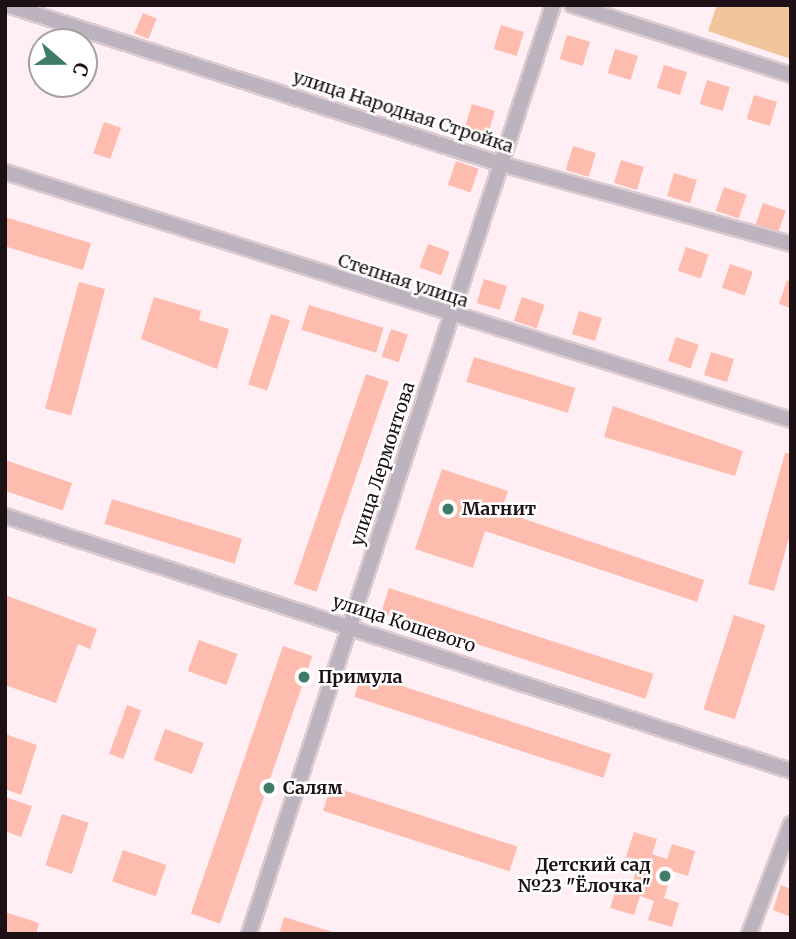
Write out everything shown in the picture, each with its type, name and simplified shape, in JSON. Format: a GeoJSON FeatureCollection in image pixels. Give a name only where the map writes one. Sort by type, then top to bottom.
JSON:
{"type":"FeatureCollection","features":[{"type":"Feature","properties":{"kind":"street","name":"улица Народная Стройка"},"geometry":{"type":"LineString","coordinates":[[7,5],[502,164],[791,244]]}},
{"type":"Feature","properties":{"kind":"street","name":"улица Лермонтова"},"geometry":{"type":"LineString","coordinates":[[249,934],[553,5]]}},
{"type":"Feature","properties":{"kind":"street"},"geometry":{"type":"LineString","coordinates":[[572,5],[791,75]]}},
{"type":"Feature","properties":{"kind":"street","name":"Степная улица"},"geometry":{"type":"LineString","coordinates":[[5,172],[452,316],[791,419]]}},
{"type":"Feature","properties":{"kind":"street","name":"улица Кошевого"},"geometry":{"type":"LineString","coordinates":[[5,516],[791,771]]}},
{"type":"Feature","properties":{"kind":"street"},"geometry":{"type":"LineString","coordinates":[[749,934],[791,824]]}},
{"type":"Feature","properties":{"kind":"shaded area"},"geometry":{"type":"Polygon","coordinates":[[[717,5],[791,5],[791,59],[708,31],[717,5]]]}},
{"type":"Feature","properties":{"kind":"building"},"geometry":{"type":"Polygon","coordinates":[[[143,13],[157,19],[148,39],[134,33],[143,13]]]}},
{"type":"Feature","properties":{"kind":"building"},"geometry":{"type":"Polygon","coordinates":[[[501,25],[524,32],[517,56],[494,49],[501,25]]]}},
{"type":"Feature","properties":{"kind":"building"},"geometry":{"type":"Polygon","coordinates":[[[567,35],[590,42],[583,66],[560,59],[567,35]]]}},
{"type":"Feature","properties":{"kind":"building"},"geometry":{"type":"Polygon","coordinates":[[[615,49],[638,56],[631,80],[608,73],[615,49]]]}},
{"type":"Feature","properties":{"kind":"building"},"geometry":{"type":"Polygon","coordinates":[[[664,65],[687,72],[680,95],[657,88],[664,65]]]}},
{"type":"Feature","properties":{"kind":"building"},"geometry":{"type":"Polygon","coordinates":[[[707,80],[730,87],[723,111],[700,104],[707,80]]]}},
{"type":"Feature","properties":{"kind":"building"},"geometry":{"type":"Polygon","coordinates":[[[754,95],[777,102],[770,126],[747,119],[754,95]]]}},
{"type":"Feature","properties":{"kind":"building"},"geometry":{"type":"Polygon","coordinates":[[[472,104],[495,111],[488,134],[465,127],[472,104]]]}},
{"type":"Feature","properties":{"kind":"building"},"geometry":{"type":"Polygon","coordinates":[[[104,122],[121,128],[110,159],[93,153],[104,122]]]}},
{"type":"Feature","properties":{"kind":"building"},"geometry":{"type":"Polygon","coordinates":[[[573,146],[596,153],[589,177],[566,170],[573,146]]]}},
{"type":"Feature","properties":{"kind":"building"},"geometry":{"type":"Polygon","coordinates":[[[621,160],[644,167],[637,190],[614,183],[621,160]]]}},
{"type":"Feature","properties":{"kind":"building"},"geometry":{"type":"Polygon","coordinates":[[[456,161],[479,169],[471,192],[448,185],[456,161]]]}},
{"type":"Feature","properties":{"kind":"building"},"geometry":{"type":"Polygon","coordinates":[[[674,173],[697,180],[690,203],[667,196],[674,173]]]}},
{"type":"Feature","properties":{"kind":"building"},"geometry":{"type":"Polygon","coordinates":[[[724,187],[747,195],[739,218],[716,211],[724,187]]]}},
{"type":"Feature","properties":{"kind":"building"},"geometry":{"type":"Polygon","coordinates":[[[763,203],[786,211],[778,234],[755,227],[763,203]]]}},
{"type":"Feature","properties":{"kind":"building"},"geometry":{"type":"Polygon","coordinates":[[[5,217],[91,243],[83,270],[5,246],[5,217]]]}},
{"type":"Feature","properties":{"kind":"building"},"geometry":{"type":"Polygon","coordinates":[[[428,244],[450,252],[441,275],[419,267],[428,244]]]}},
{"type":"Feature","properties":{"kind":"building"},"geometry":{"type":"Polygon","coordinates":[[[686,247],[709,255],[701,278],[678,271],[686,247]]]}},
{"type":"Feature","properties":{"kind":"building"},"geometry":{"type":"Polygon","coordinates":[[[730,264],[753,272],[745,295],[722,288],[730,264]]]}},
{"type":"Feature","properties":{"kind":"building"},"geometry":{"type":"Polygon","coordinates":[[[484,279],[507,286],[500,310],[477,303],[484,279]]]}},
{"type":"Feature","properties":{"kind":"building"},"geometry":{"type":"Polygon","coordinates":[[[787,280],[791,282],[791,308],[779,304],[787,280]]]}},
{"type":"Feature","properties":{"kind":"building"},"geometry":{"type":"Polygon","coordinates":[[[79,282],[105,289],[71,416],[45,409],[79,282]]]}},
{"type":"Feature","properties":{"kind":"building"},"geometry":{"type":"Polygon","coordinates":[[[154,297],[201,311],[199,320],[229,329],[217,369],[141,339],[154,297]]]}},
{"type":"Feature","properties":{"kind":"building"},"geometry":{"type":"Polygon","coordinates":[[[522,297],[545,305],[537,328],[514,321],[522,297]]]}},
{"type":"Feature","properties":{"kind":"building"},"geometry":{"type":"Polygon","coordinates":[[[309,305],[384,328],[376,353],[301,330],[309,305]]]}},
{"type":"Feature","properties":{"kind":"building"},"geometry":{"type":"Polygon","coordinates":[[[579,311],[602,318],[595,341],[572,334],[579,311]]]}},
{"type":"Feature","properties":{"kind":"building"},"geometry":{"type":"Polygon","coordinates":[[[271,314],[290,320],[267,391],[248,384],[271,314]]]}},
{"type":"Feature","properties":{"kind":"building"},"geometry":{"type":"Polygon","coordinates":[[[391,329],[408,335],[399,362],[382,356],[391,329]]]}},
{"type":"Feature","properties":{"kind":"building"},"geometry":{"type":"Polygon","coordinates":[[[676,337],[699,345],[691,368],[668,361],[676,337]]]}},
{"type":"Feature","properties":{"kind":"building"},"geometry":{"type":"Polygon","coordinates":[[[711,352],[734,359],[727,382],[704,375],[711,352]]]}},
{"type":"Feature","properties":{"kind":"building"},"geometry":{"type":"Polygon","coordinates":[[[474,357],[575,388],[568,413],[466,382],[474,357]]]}},
{"type":"Feature","properties":{"kind":"building"},"geometry":{"type":"Polygon","coordinates":[[[366,374],[389,382],[316,592],[294,584],[366,374]]]}},
{"type":"Feature","properties":{"kind":"building"},"geometry":{"type":"Polygon","coordinates":[[[613,406],[743,451],[735,476],[604,437],[613,406]]]}},
{"type":"Feature","properties":{"kind":"building"},"geometry":{"type":"Polygon","coordinates":[[[785,453],[791,454],[791,531],[774,591],[748,584],[785,453]]]}},
{"type":"Feature","properties":{"kind":"building"},"geometry":{"type":"Polygon","coordinates":[[[5,460],[72,483],[63,511],[5,491],[5,460]]]}},
{"type":"Feature","properties":{"kind":"building"},"geometry":{"type":"Polygon","coordinates":[[[442,469],[508,491],[501,511],[704,580],[697,602],[485,531],[473,568],[415,549],[442,469]]]}},
{"type":"Feature","properties":{"kind":"building"},"geometry":{"type":"Polygon","coordinates":[[[112,499],[242,539],[234,564],[104,524],[112,499]]]}},
{"type":"Feature","properties":{"kind":"building"},"geometry":{"type":"Polygon","coordinates":[[[389,588],[653,674],[645,699],[381,613],[389,588]]]}},
{"type":"Feature","properties":{"kind":"building"},"geometry":{"type":"Polygon","coordinates":[[[5,595],[97,629],[90,649],[78,644],[56,703],[5,685],[5,595]]]}},
{"type":"Feature","properties":{"kind":"building"},"geometry":{"type":"Polygon","coordinates":[[[734,615],[765,625],[735,719],[703,709],[734,615]]]}},
{"type":"Feature","properties":{"kind":"building"},"geometry":{"type":"Polygon","coordinates":[[[199,640],[238,654],[226,685],[188,671],[199,640]]]}},
{"type":"Feature","properties":{"kind":"building"},"geometry":{"type":"Polygon","coordinates":[[[283,646],[312,656],[220,924],[191,914],[283,646]]]}},
{"type":"Feature","properties":{"kind":"building"},"geometry":{"type":"Polygon","coordinates":[[[362,673],[611,754],[603,778],[354,697],[362,673]]]}},
{"type":"Feature","properties":{"kind":"building"},"geometry":{"type":"Polygon","coordinates":[[[127,705],[141,710],[123,759],[109,754],[127,705]]]}},
{"type":"Feature","properties":{"kind":"building"},"geometry":{"type":"Polygon","coordinates":[[[165,729],[204,743],[192,774],[154,760],[165,729]]]}},
{"type":"Feature","properties":{"kind":"building"},"geometry":{"type":"Polygon","coordinates":[[[5,734],[37,745],[21,795],[5,789],[5,734]]]}},
{"type":"Feature","properties":{"kind":"building"},"geometry":{"type":"Polygon","coordinates":[[[331,786],[517,847],[509,871],[323,811],[331,786]]]}},
{"type":"Feature","properties":{"kind":"building"},"geometry":{"type":"Polygon","coordinates":[[[5,797],[32,806],[21,837],[5,831],[5,797]]]}},
{"type":"Feature","properties":{"kind":"building"},"geometry":{"type":"Polygon","coordinates":[[[62,814],[89,823],[72,874],[45,865],[62,814]]]}},
{"type":"Feature","properties":{"kind":"building"},"geometry":{"type":"Polygon","coordinates":[[[634,832],[657,839],[652,854],[667,859],[672,844],[695,851],[688,876],[672,871],[664,898],[679,903],[672,927],[648,920],[654,901],[640,896],[634,915],[610,908],[619,880],[632,884],[639,861],[626,857],[634,832]]]}},
{"type":"Feature","properties":{"kind":"building"},"geometry":{"type":"Polygon","coordinates":[[[123,850],[166,865],[156,896],[112,881],[123,850]]]}},
{"type":"Feature","properties":{"kind":"building"},"geometry":{"type":"Polygon","coordinates":[[[781,885],[791,889],[791,917],[773,910],[781,885]]]}},
{"type":"Feature","properties":{"kind":"building"},"geometry":{"type":"Polygon","coordinates":[[[5,912],[39,923],[36,934],[5,934],[5,912]]]}},
{"type":"Feature","properties":{"kind":"building"},"geometry":{"type":"Polygon","coordinates":[[[284,917],[336,933],[336,934],[279,934],[284,917]]]}},
{"type":"Feature","properties":{"kind":"place","name":"Магнит"},"geometry":{"type":"Point","coordinates":[448,509]}},
{"type":"Feature","properties":{"kind":"place","name":"Примула"},"geometry":{"type":"Point","coordinates":[304,677]}},
{"type":"Feature","properties":{"kind":"place","name":"Салям"},"geometry":{"type":"Point","coordinates":[269,788]}},
{"type":"Feature","properties":{"kind":"place","name":"Детский сад №23 \"Ёлочка\""},"geometry":{"type":"Point","coordinates":[665,876]}}]}
